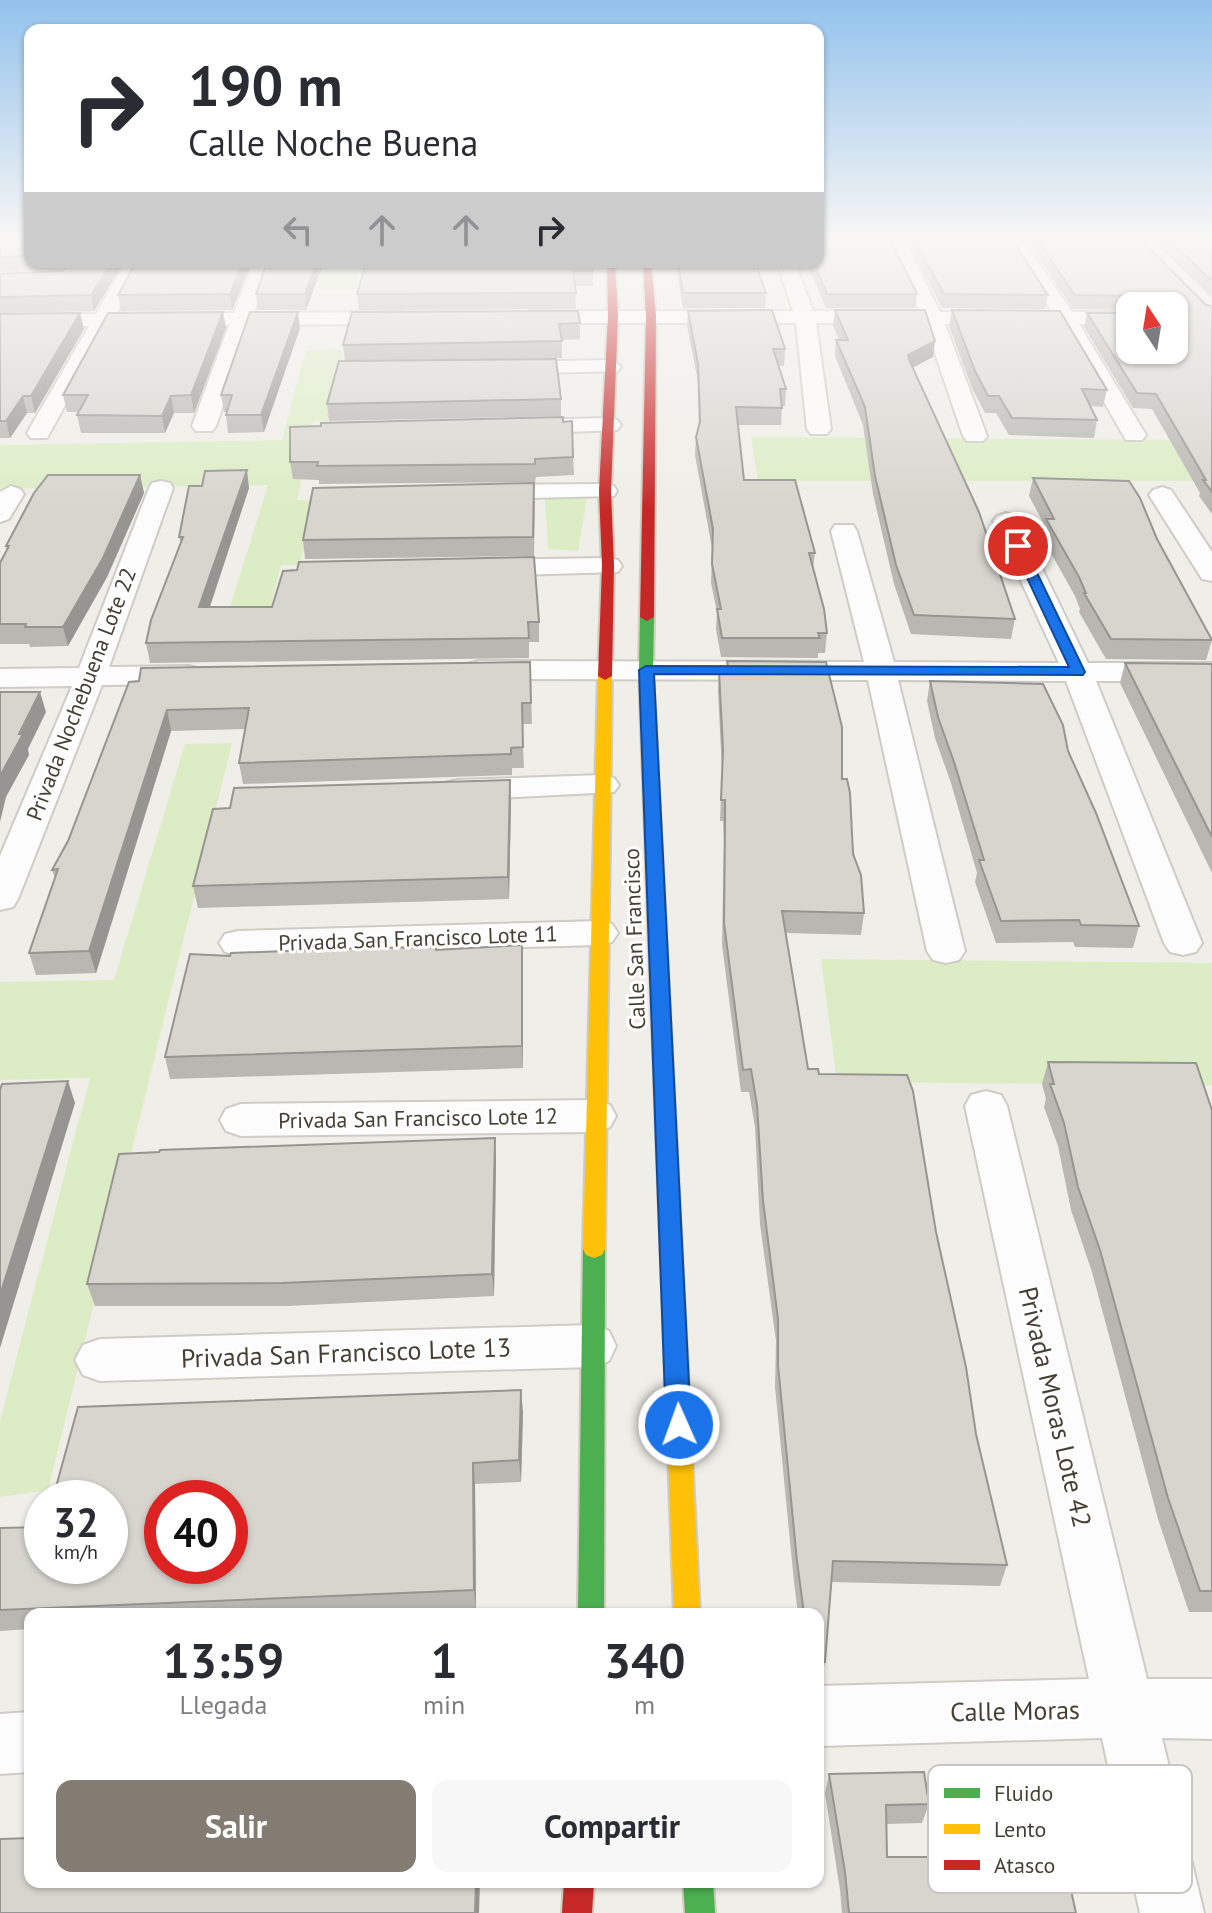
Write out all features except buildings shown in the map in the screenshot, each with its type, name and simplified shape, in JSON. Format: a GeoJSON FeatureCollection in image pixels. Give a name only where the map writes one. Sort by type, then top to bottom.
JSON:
{"type":"FeatureCollection","features":[{"type":"Feature","properties":{"kind":"street"},"geometry":{"type":"LineString","coordinates":[[39,433],[96,330]]}},
{"type":"Feature","properties":{"kind":"street"},"geometry":{"type":"LineString","coordinates":[[204,426],[237,330]]}},
{"type":"Feature","properties":{"kind":"street","name":"Calle San Francisco"},"geometry":{"type":"LineString","coordinates":[[591,1608],[595,1116],[608,566],[605,491],[612,330]]}},
{"type":"Feature","properties":{"kind":"street","name":"Calle San Francisco"},"geometry":{"type":"LineString","coordinates":[[651,330],[646,670],[687,1608]]}},
{"type":"Feature","properties":{"kind":"street"},"geometry":{"type":"LineString","coordinates":[[807,330],[819,429]]}},
{"type":"Feature","properties":{"kind":"street"},"geometry":{"type":"LineString","coordinates":[[937,330],[975,436]]}},
{"type":"Feature","properties":{"kind":"street"},"geometry":{"type":"LineString","coordinates":[[1073,330],[1134,435]]}},
{"type":"Feature","properties":{"kind":"street"},"geometry":{"type":"LineString","coordinates":[[485,368],[610,366]]}},
{"type":"Feature","properties":{"kind":"street"},"geometry":{"type":"LineString","coordinates":[[498,427],[609,425]]}},
{"type":"Feature","properties":{"kind":"street","name":"Privada Nochebuena Lote 22"},"geometry":{"type":"LineString","coordinates":[[0,899],[91,676],[161,488]]}},
{"type":"Feature","properties":{"kind":"street"},"geometry":{"type":"LineString","coordinates":[[467,493],[605,491]]}},
{"type":"Feature","properties":{"kind":"street"},"geometry":{"type":"LineString","coordinates":[[1162,495],[1212,573]]}},
{"type":"Feature","properties":{"kind":"street"},"geometry":{"type":"LineString","coordinates":[[1006,521],[1078,672],[1183,943]]}},
{"type":"Feature","properties":{"kind":"street"},"geometry":{"type":"LineString","coordinates":[[844,531],[881,671],[946,951]]}},
{"type":"Feature","properties":{"kind":"street"},"geometry":{"type":"LineString","coordinates":[[464,568],[608,566]]}},
{"type":"Feature","properties":{"kind":"street"},"geometry":{"type":"LineString","coordinates":[[448,671],[1212,672]]}},
{"type":"Feature","properties":{"kind":"street"},"geometry":{"type":"LineString","coordinates":[[0,678],[215,674]]}},
{"type":"Feature","properties":{"kind":"street"},"geometry":{"type":"LineString","coordinates":[[430,791],[602,785]]}},
{"type":"Feature","properties":{"kind":"street","name":"Privada San Francisco Lote 11"},"geometry":{"type":"LineString","coordinates":[[238,943],[599,933]]}},
{"type":"Feature","properties":{"kind":"street","name":"Privada Moras Lote 42"},"geometry":{"type":"LineString","coordinates":[[986,1106],[1137,1765]]}},
{"type":"Feature","properties":{"kind":"street","name":"Privada San Francisco Lote 12"},"geometry":{"type":"LineString","coordinates":[[241,1120],[595,1116]]}},
{"type":"Feature","properties":{"kind":"street","name":"Privada San Francisco Lote 13"},"geometry":{"type":"LineString","coordinates":[[100,1360],[592,1346]]}},
{"type":"Feature","properties":{"kind":"street","name":"Calle Moras"},"geometry":{"type":"LineString","coordinates":[[824,1716],[1124,1708],[1212,1709]]}},
{"type":"Feature","properties":{"kind":"street"},"geometry":{"type":"LineString","coordinates":[[0,1744],[24,1742]]}},
{"type":"Feature","properties":{"kind":"street"},"geometry":{"type":"LineString","coordinates":[[577,1913],[579,1888]]}},
{"type":"Feature","properties":{"kind":"street"},"geometry":{"type":"LineString","coordinates":[[698,1888],[700,1913]]}},
{"type":"Feature","properties":{"kind":"street","name":"Privada Moras Lote 42"},"geometry":{"type":"LineString","coordinates":[[1167,1893],[1172,1913]]}},
{"type":"Feature","properties":{"kind":"green space"},"geometry":{"type":"Polygon","coordinates":[[[343,349],[328,421],[313,422],[297,500],[315,501],[300,565],[281,565],[269,613],[228,614],[268,485],[0,489],[0,445],[282,440],[306,350],[343,349]]]}},
{"type":"Feature","properties":{"kind":"green space"},"geometry":{"type":"Polygon","coordinates":[[[751,437],[1212,440],[1212,481],[758,481],[751,437]]]}},
{"type":"Feature","properties":{"kind":"green space"},"geometry":{"type":"Polygon","coordinates":[[[587,498],[578,551],[548,549],[545,499],[587,498]]]}},
{"type":"Feature","properties":{"kind":"green space"},"geometry":{"type":"Polygon","coordinates":[[[232,743],[50,1480],[24,1480],[24,1494],[0,1497],[0,1420],[90,1078],[0,1080],[0,982],[114,980],[185,744],[232,743]]]}},
{"type":"Feature","properties":{"kind":"green space"},"geometry":{"type":"Polygon","coordinates":[[[821,959],[1212,963],[1212,1085],[837,1082],[821,959]]]}},
{"type":"Feature","properties":{"kind":"traffic: fast"},"geometry":{"type":"LineString","coordinates":[[647,617],[646,670],[659,970]]}},
{"type":"Feature","properties":{"kind":"traffic: fast"},"geometry":{"type":"LineString","coordinates":[[591,1608],[594,1249]]}},
{"type":"Feature","properties":{"kind":"traffic: fast"},"geometry":{"type":"LineString","coordinates":[[698,1888],[700,1913]]}},
{"type":"Feature","properties":{"kind":"traffic: slow"},"geometry":{"type":"LineString","coordinates":[[594,1249],[605,676]]}},
{"type":"Feature","properties":{"kind":"traffic: slow"},"geometry":{"type":"LineString","coordinates":[[659,970],[687,1608]]}},
{"type":"Feature","properties":{"kind":"traffic: jam"},"geometry":{"type":"LineString","coordinates":[[605,676],[608,566],[605,491],[612,330]]}},
{"type":"Feature","properties":{"kind":"traffic: jam"},"geometry":{"type":"LineString","coordinates":[[647,617],[651,330]]}},
{"type":"Feature","properties":{"kind":"traffic: jam"},"geometry":{"type":"LineString","coordinates":[[577,1913],[579,1888]]}},
{"type":"Feature","properties":{"kind":"route"},"geometry":{"type":"LineString","coordinates":[[679,1425],[646,670],[1078,672],[1018,546]]}}]}
